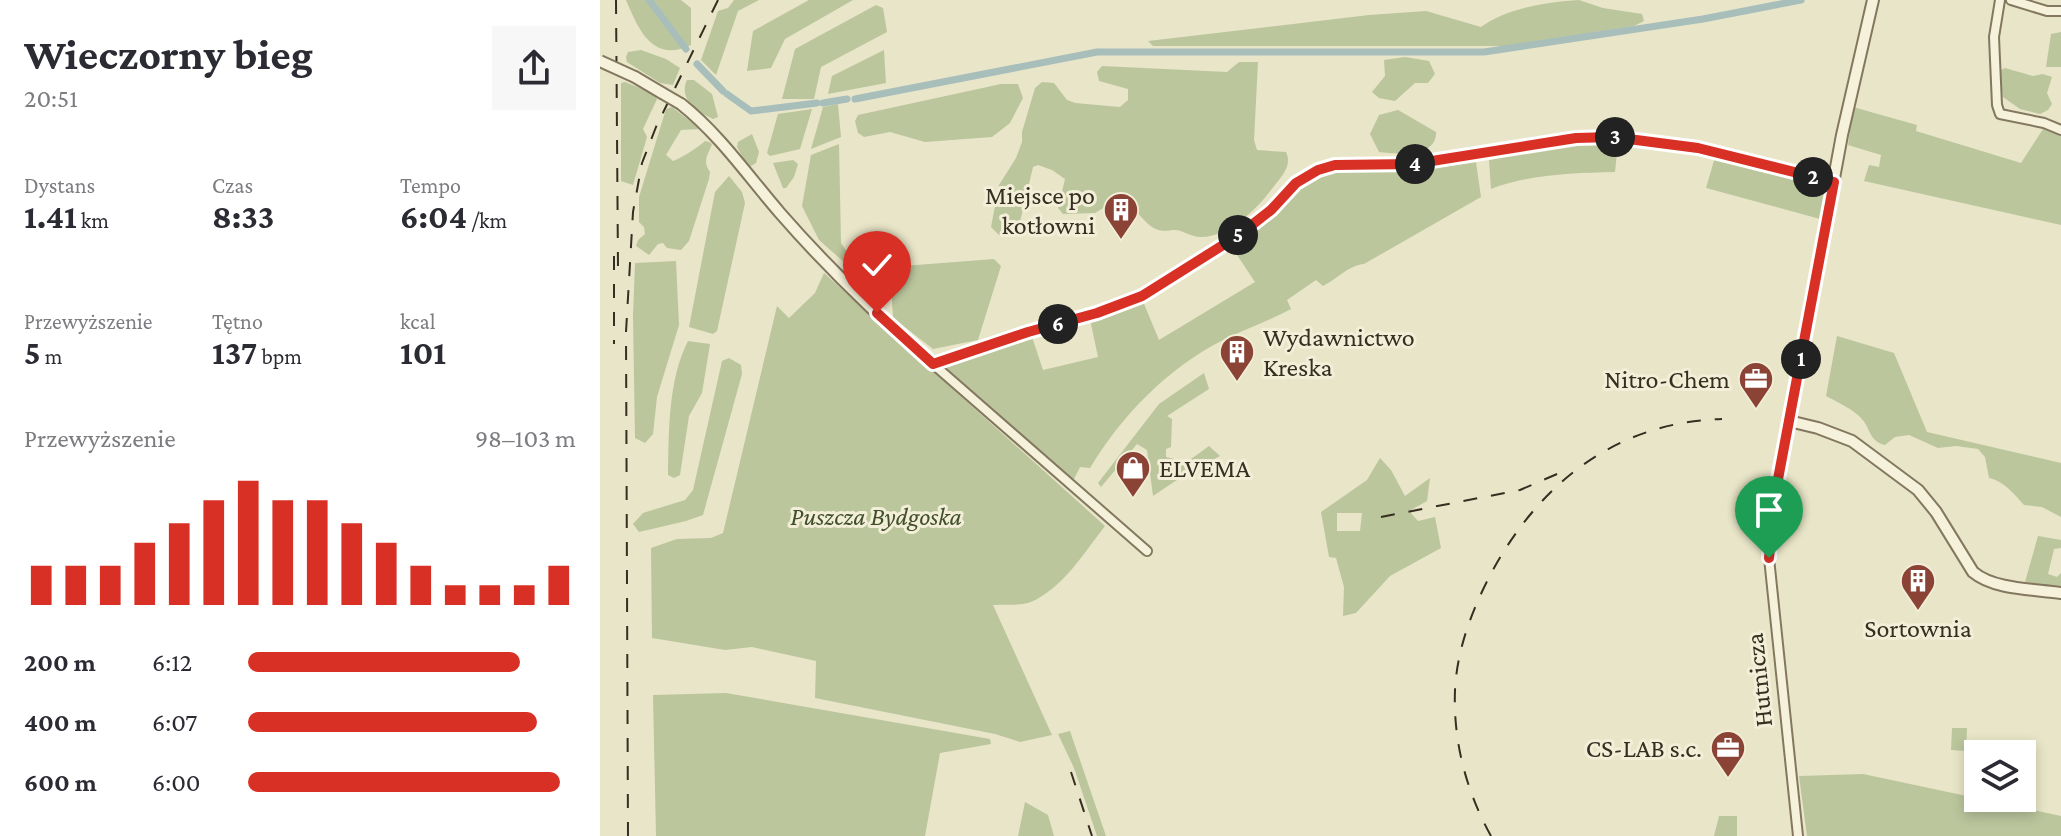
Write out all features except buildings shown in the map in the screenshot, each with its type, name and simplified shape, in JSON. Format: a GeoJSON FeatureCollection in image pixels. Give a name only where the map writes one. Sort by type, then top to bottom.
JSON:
{"type":"FeatureCollection","features":[{"type":"Feature","properties":{"kind":"street","name":"Hutnicza"},"geometry":{"type":"LineString","coordinates":[[1798,836],[1769,558],[1773,506],[1834,182],[1873,0]]}},
{"type":"Feature","properties":{"kind":"street"},"geometry":{"type":"LineString","coordinates":[[2000,0],[1994,37],[2000,114],[2061,130]]}},
{"type":"Feature","properties":{"kind":"street"},"geometry":{"type":"LineString","coordinates":[[2011,0],[2047,11],[2061,11]]}},
{"type":"Feature","properties":{"kind":"street"},"geometry":{"type":"LineString","coordinates":[[600,61],[681,104],[709,129],[843,281],[1147,551]]}},
{"type":"Feature","properties":{"kind":"street"},"geometry":{"type":"LineString","coordinates":[[933,364],[1142,296],[1239,235],[1271,210],[1296,183],[1318,170],[1335,165],[1413,164],[1576,138],[1613,137],[1698,148],[1834,182]]}},
{"type":"Feature","properties":{"kind":"street"},"geometry":{"type":"LineString","coordinates":[[1789,421],[1852,441],[1918,490],[1979,578],[2061,593]]}},
{"type":"Feature","properties":{"kind":"green space"},"geometry":{"type":"Polygon","coordinates":[[[626,0],[681,0],[691,8],[691,45],[678,50],[657,47],[642,33],[626,0]]]}},
{"type":"Feature","properties":{"kind":"green space"},"geometry":{"type":"Polygon","coordinates":[[[734,0],[759,0],[738,11],[716,75],[701,60],[718,11],[728,8],[734,0]]]}},
{"type":"Feature","properties":{"kind":"green space"},"geometry":{"type":"Polygon","coordinates":[[[809,0],[853,0],[785,39],[771,68],[747,71],[753,31],[809,0]]]}},
{"type":"Feature","properties":{"kind":"green space"},"geometry":{"type":"Polygon","coordinates":[[[1579,0],[1603,8],[1642,14],[1644,21],[1634,26],[1507,46],[1153,46],[1148,41],[1426,11],[1481,27],[1503,15],[1528,7],[1579,0]]]}},
{"type":"Feature","properties":{"kind":"green space"},"geometry":{"type":"Polygon","coordinates":[[[876,5],[883,8],[887,32],[821,67],[814,99],[782,99],[795,49],[876,5]]]}},
{"type":"Feature","properties":{"kind":"green space"},"geometry":{"type":"Polygon","coordinates":[[[2061,32],[2061,67],[2046,67],[2051,34],[2061,32]]]}},
{"type":"Feature","properties":{"kind":"green space"},"geometry":{"type":"Polygon","coordinates":[[[641,50],[680,68],[673,85],[660,83],[627,62],[628,52],[641,50]]]}},
{"type":"Feature","properties":{"kind":"green space"},"geometry":{"type":"Polygon","coordinates":[[[884,50],[886,83],[828,94],[832,76],[884,50]]]}},
{"type":"Feature","properties":{"kind":"green space"},"geometry":{"type":"Polygon","coordinates":[[[1405,57],[1429,61],[1435,74],[1428,83],[1415,83],[1395,101],[1379,98],[1372,92],[1385,76],[1384,60],[1405,57]]]}},
{"type":"Feature","properties":{"kind":"green space"},"geometry":{"type":"Polygon","coordinates":[[[1239,62],[1258,62],[1254,140],[1257,150],[1286,152],[1288,163],[1282,177],[1265,198],[1230,228],[1200,237],[1176,230],[1158,230],[1118,199],[1095,213],[1063,214],[1058,208],[1065,179],[1038,165],[1033,167],[1019,226],[1010,236],[999,235],[991,227],[999,185],[1016,158],[1035,88],[1042,82],[1054,83],[1067,100],[1075,103],[1120,107],[1128,100],[1128,89],[1099,81],[1097,72],[1102,66],[1227,72],[1239,62]]]}},
{"type":"Feature","properties":{"kind":"green space"},"geometry":{"type":"Polygon","coordinates":[[[2005,68],[2033,76],[2043,74],[2052,77],[2047,93],[2052,104],[2048,110],[2040,114],[2020,109],[2003,97],[1999,80],[2001,70],[2005,68]]]}},
{"type":"Feature","properties":{"kind":"green space"},"geometry":{"type":"Polygon","coordinates":[[[687,80],[694,80],[712,94],[718,117],[713,119],[691,104],[685,93],[687,80]]]}},
{"type":"Feature","properties":{"kind":"green space"},"geometry":{"type":"Polygon","coordinates":[[[621,83],[655,94],[657,99],[643,129],[647,137],[633,185],[621,181],[621,83]]]}},
{"type":"Feature","properties":{"kind":"green space"},"geometry":{"type":"Polygon","coordinates":[[[1001,84],[1018,84],[1023,98],[1010,123],[992,137],[925,142],[890,132],[864,137],[858,133],[855,121],[858,115],[1001,84]]]}},
{"type":"Feature","properties":{"kind":"green space"},"geometry":{"type":"Polygon","coordinates":[[[838,104],[841,137],[811,149],[823,107],[838,104]]]}},
{"type":"Feature","properties":{"kind":"green space"},"geometry":{"type":"Polygon","coordinates":[[[672,107],[700,129],[681,130],[666,155],[673,161],[705,141],[709,142],[712,144],[706,161],[709,179],[689,241],[681,250],[658,244],[649,255],[636,246],[645,234],[639,222],[639,197],[666,109],[672,107]]]}},
{"type":"Feature","properties":{"kind":"green space"},"geometry":{"type":"Polygon","coordinates":[[[1853,107],[1917,125],[1916,131],[2021,163],[2045,126],[2061,132],[2061,225],[1864,181],[1869,165],[1879,167],[1881,155],[1848,145],[1853,107]]]}},
{"type":"Feature","properties":{"kind":"green space"},"geometry":{"type":"Polygon","coordinates":[[[812,109],[800,149],[770,156],[767,153],[778,114],[812,109]]]}},
{"type":"Feature","properties":{"kind":"green space"},"geometry":{"type":"Polygon","coordinates":[[[1398,110],[1436,132],[1430,146],[1415,152],[1379,152],[1370,134],[1379,115],[1398,110]]]}},
{"type":"Feature","properties":{"kind":"green space"},"geometry":{"type":"Polygon","coordinates":[[[752,134],[759,152],[756,163],[751,166],[747,165],[737,147],[738,142],[752,134]]]}},
{"type":"Feature","properties":{"kind":"green space"},"geometry":{"type":"Polygon","coordinates":[[[1578,141],[1618,143],[1615,172],[1536,177],[1491,189],[1489,160],[1578,141]]]}},
{"type":"Feature","properties":{"kind":"green space"},"geometry":{"type":"Polygon","coordinates":[[[839,144],[841,243],[851,258],[845,263],[819,240],[802,206],[811,155],[839,144]]]}},
{"type":"Feature","properties":{"kind":"green space"},"geometry":{"type":"Polygon","coordinates":[[[1715,157],[1828,186],[1820,219],[1706,188],[1715,157]]]}},
{"type":"Feature","properties":{"kind":"green space"},"geometry":{"type":"Polygon","coordinates":[[[793,160],[798,164],[794,177],[783,188],[773,163],[793,160]]]}},
{"type":"Feature","properties":{"kind":"green space"},"geometry":{"type":"Polygon","coordinates":[[[1476,162],[1481,197],[1323,286],[1316,280],[1287,300],[1291,309],[1223,340],[1184,364],[1132,412],[1090,468],[1080,467],[1071,485],[947,371],[947,364],[1032,337],[1043,370],[1098,357],[1090,319],[1142,299],[1159,340],[1255,282],[1229,243],[1301,180],[1333,169],[1421,170],[1476,162]]]}},
{"type":"Feature","properties":{"kind":"green space"},"geometry":{"type":"Polygon","coordinates":[[[729,176],[742,192],[745,203],[717,331],[713,334],[689,327],[715,192],[729,176]]]}},
{"type":"Feature","properties":{"kind":"green space"},"geometry":{"type":"Polygon","coordinates":[[[994,259],[1001,266],[978,340],[933,349],[893,318],[890,267],[994,259]]]}},
{"type":"Feature","properties":{"kind":"green space"},"geometry":{"type":"Polygon","coordinates":[[[676,261],[679,325],[657,397],[653,434],[645,443],[635,438],[635,263],[676,261]]]}},
{"type":"Feature","properties":{"kind":"green space","name":"Puszcza Bydgoska"},"geometry":{"type":"Polygon","coordinates":[[[824,273],[1105,526],[1072,569],[1043,596],[1027,603],[993,605],[1052,735],[1020,742],[995,734],[815,698],[816,661],[752,647],[725,650],[652,638],[651,548],[677,539],[711,538],[723,533],[777,306],[789,318],[815,293],[824,273]]]}},
{"type":"Feature","properties":{"kind":"green space"},"geometry":{"type":"Polygon","coordinates":[[[1837,336],[1894,353],[1927,432],[2061,463],[2061,517],[2042,507],[2024,505],[2004,485],[1989,478],[1985,457],[1978,449],[1956,446],[1938,448],[1909,435],[1895,437],[1885,445],[1875,440],[1864,421],[1826,396],[1837,336]]]}},
{"type":"Feature","properties":{"kind":"green space"},"geometry":{"type":"Polygon","coordinates":[[[688,341],[710,344],[702,393],[689,416],[680,475],[674,478],[668,475],[671,406],[681,356],[688,341]]]}},
{"type":"Feature","properties":{"kind":"green space"},"geometry":{"type":"Polygon","coordinates":[[[729,358],[741,365],[742,374],[703,515],[639,532],[633,524],[643,513],[685,500],[693,490],[722,361],[729,358]]]}},
{"type":"Feature","properties":{"kind":"green space"},"geometry":{"type":"Polygon","coordinates":[[[1204,373],[1209,389],[1167,416],[1172,419],[1171,447],[1166,449],[1166,457],[1187,462],[1209,446],[1220,456],[1153,496],[1147,450],[1137,444],[1101,487],[1098,483],[1159,404],[1204,373]]]}},
{"type":"Feature","properties":{"kind":"green space"},"geometry":{"type":"Polygon","coordinates":[[[1380,458],[1391,470],[1405,496],[1430,478],[1427,501],[1409,511],[1418,521],[1435,517],[1441,548],[1390,576],[1356,613],[1343,616],[1344,587],[1336,558],[1329,557],[1321,512],[1367,480],[1380,458]],[[1337,513],[1337,531],[1360,531],[1362,513],[1337,513]]]}},
{"type":"Feature","properties":{"kind":"green space"},"geometry":{"type":"Polygon","coordinates":[[[2038,536],[2061,540],[2061,548],[2054,549],[2048,574],[2057,577],[2061,573],[2061,589],[2025,582],[2038,536]]]}},
{"type":"Feature","properties":{"kind":"green space"},"geometry":{"type":"Polygon","coordinates":[[[726,693],[990,739],[991,744],[940,753],[925,836],[656,836],[653,695],[726,693]]]}},
{"type":"Feature","properties":{"kind":"green space"},"geometry":{"type":"Polygon","coordinates":[[[1952,728],[1967,728],[1964,751],[1951,750],[1952,728]]]}},
{"type":"Feature","properties":{"kind":"green space"},"geometry":{"type":"Polygon","coordinates":[[[1070,731],[1106,836],[1097,836],[1074,768],[1058,734],[1070,731]]]}},
{"type":"Feature","properties":{"kind":"green space"},"geometry":{"type":"Polygon","coordinates":[[[1863,774],[1964,795],[1964,812],[2036,811],[2061,816],[2061,836],[1807,836],[1799,776],[1863,774]]]}},
{"type":"Feature","properties":{"kind":"green space"},"geometry":{"type":"Polygon","coordinates":[[[1025,802],[1048,815],[1054,836],[1018,836],[1025,802]]]}},
{"type":"Feature","properties":{"kind":"green space"},"geometry":{"type":"Polygon","coordinates":[[[1719,816],[1737,816],[1737,836],[1714,836],[1719,816]]]}},
{"type":"Feature","properties":{"kind":"waterway"},"geometry":{"type":"LineString","coordinates":[[649,0],[686,49]]}},
{"type":"Feature","properties":{"kind":"waterway"},"geometry":{"type":"LineString","coordinates":[[855,99],[1097,52],[1484,52],[1703,19],[1801,0]]}},
{"type":"Feature","properties":{"kind":"waterway"},"geometry":{"type":"LineString","coordinates":[[697,64],[723,91]]}},
{"type":"Feature","properties":{"kind":"waterway"},"geometry":{"type":"LineString","coordinates":[[727,94],[751,111],[817,103]]}},
{"type":"Feature","properties":{"kind":"waterway"},"geometry":{"type":"LineString","coordinates":[[823,103],[847,99]]}},
{"type":"Feature","properties":{"kind":"railway"},"geometry":{"type":"LineString","coordinates":[[616,0],[618,268]]}},
{"type":"Feature","properties":{"kind":"railway"},"geometry":{"type":"LineString","coordinates":[[628,836],[626,332],[633,212],[642,163],[656,127],[718,0]]}},
{"type":"Feature","properties":{"kind":"railway"},"geometry":{"type":"LineString","coordinates":[[614,256],[614,344]]}},
{"type":"Feature","properties":{"kind":"railway"},"geometry":{"type":"LineString","coordinates":[[1491,836],[1463,765],[1456,728],[1455,690],[1459,658],[1468,627],[1494,568],[1536,508],[1588,462],[1618,444],[1650,431],[1722,419]]}},
{"type":"Feature","properties":{"kind":"railway"},"geometry":{"type":"LineString","coordinates":[[1381,517],[1520,490],[1564,471]]}},
{"type":"Feature","properties":{"kind":"railway"},"geometry":{"type":"LineString","coordinates":[[1071,772],[1092,836]]}},
{"type":"Feature","properties":{"kind":"place","name":"Miejsce po kotłowni"},"geometry":{"type":"Point","coordinates":[1121,241]}},
{"type":"Feature","properties":{"kind":"place","name":"Wydawnictwo Kreska"},"geometry":{"type":"Point","coordinates":[1237,383]}},
{"type":"Feature","properties":{"kind":"place","name":"Nitro-Chem"},"geometry":{"type":"Point","coordinates":[1756,410]}},
{"type":"Feature","properties":{"kind":"place","name":"ELVEMA"},"geometry":{"type":"Point","coordinates":[1133,499]}},
{"type":"Feature","properties":{"kind":"place","name":"Sortownia"},"geometry":{"type":"Point","coordinates":[1918,612]}},
{"type":"Feature","properties":{"kind":"place","name":"CS-LAB s.c."},"geometry":{"type":"Point","coordinates":[1728,779]}},
{"type":"Feature","properties":{"kind":"route"},"geometry":{"type":"LineString","coordinates":[[877,313],[933,364],[1097,313],[1142,296],[1239,235],[1271,210],[1296,183],[1318,170],[1335,165],[1413,164],[1576,138],[1613,137],[1698,148],[1834,182],[1775,495],[1769,558]]}}]}
